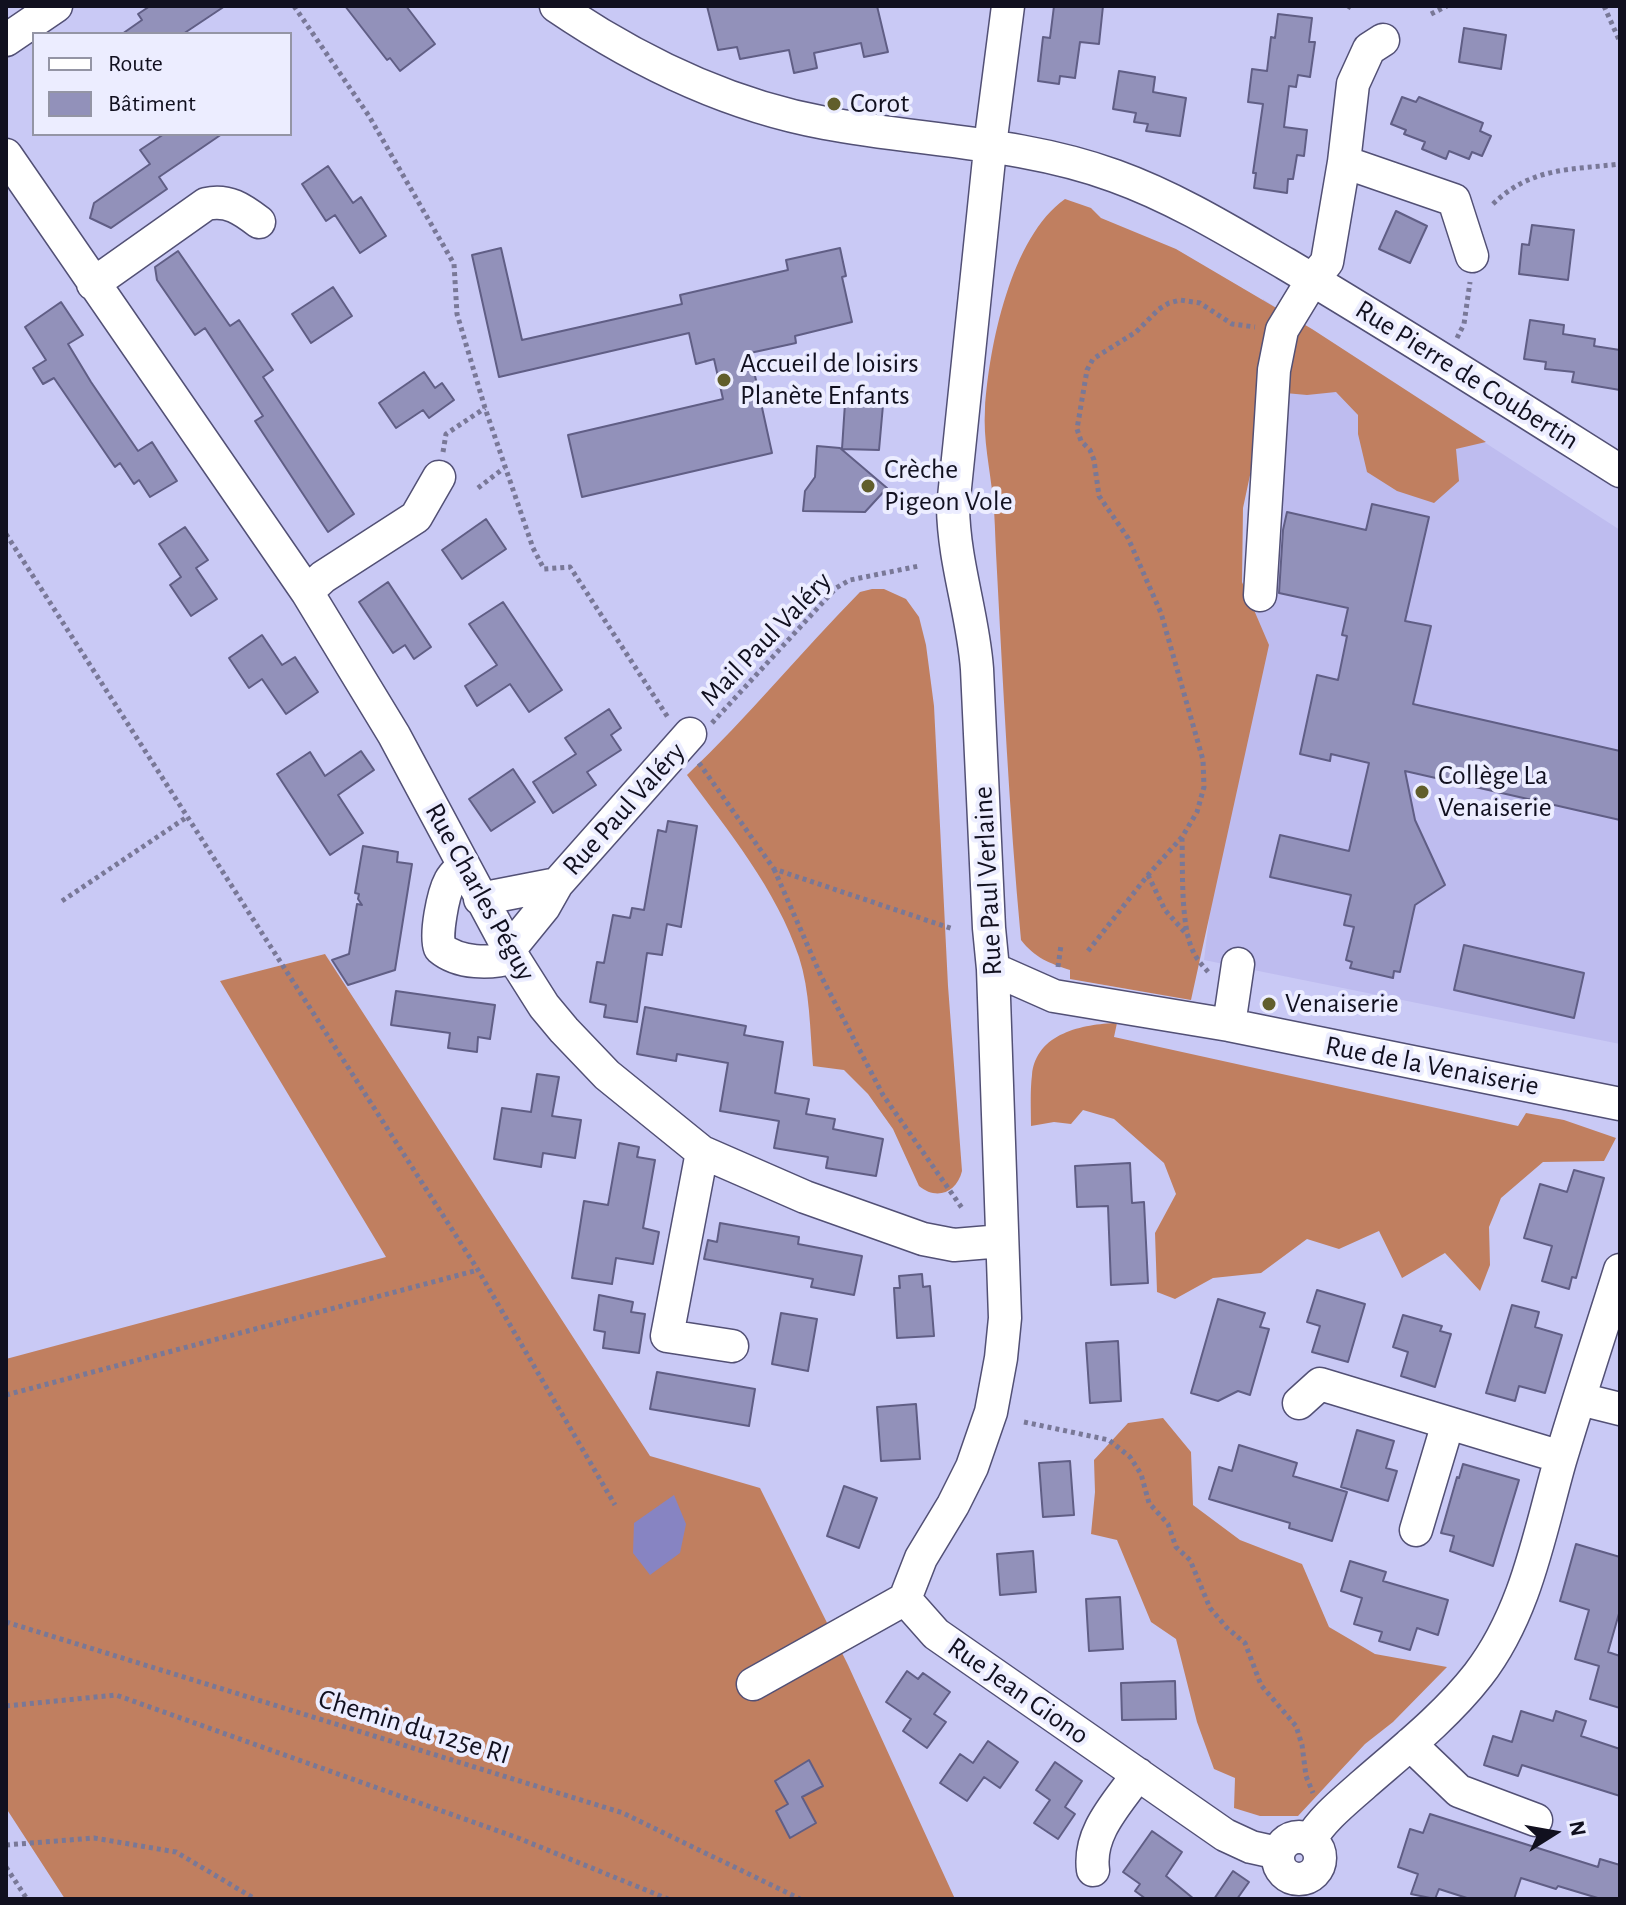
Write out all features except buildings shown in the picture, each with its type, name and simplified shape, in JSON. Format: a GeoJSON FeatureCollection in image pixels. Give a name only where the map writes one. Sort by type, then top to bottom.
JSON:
{"type":"FeatureCollection","features":[{"type":"Feature","properties":{"kind":"street"},"geometry":{"type":"LineString","coordinates":[[6,40],[56,6]]}},
{"type":"Feature","properties":{"kind":"street","name":"Rue Pierre de Coubertin"},"geometry":{"type":"LineString","coordinates":[[556,6],[607,41],[673,75],[753,104],[823,123],[991,145],[1114,175],[1235,232],[1620,471]]}},
{"type":"Feature","properties":{"kind":"street","name":"Rue Paul Verlaine"},"geometry":{"type":"LineString","coordinates":[[905,1599],[921,1558],[972,1467],[991,1412],[1005,1331],[993,969],[975,649],[957,564],[953,507],[1008,6]]}},
{"type":"Feature","properties":{"kind":"street"},"geometry":{"type":"LineString","coordinates":[[1260,595],[1274,370],[1282,330],[1327,262],[1353,84],[1369,49],[1383,40]]}},
{"type":"Feature","properties":{"kind":"street","name":"Rue Charles Péguy"},"geometry":{"type":"LineString","coordinates":[[6,155],[307,592],[394,735],[480,899],[544,1006],[607,1075],[702,1152],[805,1197],[923,1239],[954,1245],[1002,1241]]}},
{"type":"Feature","properties":{"kind":"street"},"geometry":{"type":"LineString","coordinates":[[1344,162],[1454,200],[1471,269]]}},
{"type":"Feature","properties":{"kind":"street"},"geometry":{"type":"LineString","coordinates":[[93,284],[206,204],[231,204],[259,222]]}},
{"type":"Feature","properties":{"kind":"street"},"geometry":{"type":"LineString","coordinates":[[307,592],[323,577],[416,517],[439,477]]}},
{"type":"Feature","properties":{"kind":"street","name":"Rue Paul Valéry"},"geometry":{"type":"LineString","coordinates":[[511,954],[557,884],[688,741]]}},
{"type":"Feature","properties":{"kind":"street"},"geometry":{"type":"LineString","coordinates":[[463,866],[451,877],[446,890],[438,937],[440,948],[449,955],[486,963],[511,954]]}},
{"type":"Feature","properties":{"kind":"street","name":"Rue Paul Valéry"},"geometry":{"type":"LineString","coordinates":[[480,899],[557,884]]}},
{"type":"Feature","properties":{"kind":"street","name":"Rue de la Venaiserie"},"geometry":{"type":"LineString","coordinates":[[993,969],[1229,1025],[1620,1104]]}},
{"type":"Feature","properties":{"kind":"street"},"geometry":{"type":"LineString","coordinates":[[1225,970],[1229,1025]]}},
{"type":"Feature","properties":{"kind":"street"},"geometry":{"type":"LineString","coordinates":[[995,1024],[1055,984]]}},
{"type":"Feature","properties":{"kind":"street"},"geometry":{"type":"LineString","coordinates":[[702,1152],[667,1336],[732,1346]]}},
{"type":"Feature","properties":{"kind":"street"},"geometry":{"type":"LineString","coordinates":[[1310,1840],[1330,1814],[1410,1744],[1477,1676],[1509,1626],[1525,1587],[1561,1457],[1620,1270]]}},
{"type":"Feature","properties":{"kind":"street"},"geometry":{"type":"LineString","coordinates":[[1299,1403],[1320,1384],[1561,1457]]}},
{"type":"Feature","properties":{"kind":"street"},"geometry":{"type":"LineString","coordinates":[[1580,1399],[1620,1409]]}},
{"type":"Feature","properties":{"kind":"street"},"geometry":{"type":"LineString","coordinates":[[1416,1530],[1448,1423]]}},
{"type":"Feature","properties":{"kind":"street"},"geometry":{"type":"LineString","coordinates":[[753,1684],[905,1599]]}},
{"type":"Feature","properties":{"kind":"street","name":"Rue Jean Giono"},"geometry":{"type":"LineString","coordinates":[[905,1599],[936,1634],[1233,1840],[1278,1853]]}},
{"type":"Feature","properties":{"kind":"street"},"geometry":{"type":"LineString","coordinates":[[1410,1744],[1459,1791],[1536,1820]]}},
{"type":"Feature","properties":{"kind":"street"},"geometry":{"type":"LineString","coordinates":[[1093,1870],[1092,1851],[1097,1833],[1138,1774]]}},
{"type":"Feature","properties":{"kind":"street"},"geometry":{"type":"LineString","coordinates":[[1293,1838],[1310,1840],[1319,1851],[1319,1887],[1288,1876],[1278,1865],[1278,1853],[1283,1844],[1293,1838]]}},
{"type":"Feature","properties":{"kind":"path"},"geometry":{"type":"LineString","coordinates":[[294,6],[369,116],[454,264],[457,314],[504,468],[533,548],[544,569],[570,567],[774,869],[821,976],[883,1095],[962,1208]]}},
{"type":"Feature","properties":{"kind":"path"},"geometry":{"type":"LineString","coordinates":[[1431,14],[1447,6]]}},
{"type":"Feature","properties":{"kind":"path"},"geometry":{"type":"LineString","coordinates":[[1604,6],[1620,42]]}},
{"type":"Feature","properties":{"kind":"path"},"geometry":{"type":"LineString","coordinates":[[1493,204],[1508,189],[1525,179],[1620,164]]}},
{"type":"Feature","properties":{"kind":"path"},"geometry":{"type":"LineString","coordinates":[[1453,346],[1464,324],[1471,269]]}},
{"type":"Feature","properties":{"kind":"path"},"geometry":{"type":"LineString","coordinates":[[1088,951],[1182,837],[1197,812],[1204,787],[1203,760],[1161,613],[1128,538],[1099,496],[1094,460],[1077,429],[1087,370],[1093,359],[1136,332],[1159,309],[1180,300],[1200,303],[1232,324],[1252,328],[1264,325]]}},
{"type":"Feature","properties":{"kind":"path"},"geometry":{"type":"LineString","coordinates":[[439,477],[446,434],[485,408]]}},
{"type":"Feature","properties":{"kind":"path"},"geometry":{"type":"LineString","coordinates":[[478,488],[504,468]]}},
{"type":"Feature","properties":{"kind":"path"},"geometry":{"type":"LineString","coordinates":[[6,534],[478,1270],[615,1505]]}},
{"type":"Feature","properties":{"kind":"path","name":"Mail Paul Valéry"},"geometry":{"type":"LineString","coordinates":[[688,741],[704,732],[836,588],[850,580],[919,566]]}},
{"type":"Feature","properties":{"kind":"path"},"geometry":{"type":"LineString","coordinates":[[62,901],[187,817]]}},
{"type":"Feature","properties":{"kind":"path"},"geometry":{"type":"LineString","coordinates":[[1182,837],[1185,904],[1193,952],[1225,970]]}},
{"type":"Feature","properties":{"kind":"path"},"geometry":{"type":"LineString","coordinates":[[774,869],[953,929]]}},
{"type":"Feature","properties":{"kind":"path"},"geometry":{"type":"LineString","coordinates":[[1148,875],[1165,910],[1189,937]]}},
{"type":"Feature","properties":{"kind":"path"},"geometry":{"type":"LineString","coordinates":[[1055,984],[1061,945]]}},
{"type":"Feature","properties":{"kind":"path"},"geometry":{"type":"LineString","coordinates":[[6,1395],[478,1270]]}},
{"type":"Feature","properties":{"kind":"path"},"geometry":{"type":"LineString","coordinates":[[1024,1422],[1099,1437],[1118,1444],[1130,1457],[1141,1474],[1149,1503],[1168,1524],[1176,1547],[1197,1571],[1210,1608],[1245,1643],[1261,1685],[1296,1726],[1306,1776],[1319,1804]]}},
{"type":"Feature","properties":{"kind":"path","name":"Chemin du 125e RI"},"geometry":{"type":"LineString","coordinates":[[6,1622],[623,1813],[800,1899]]}},
{"type":"Feature","properties":{"kind":"path"},"geometry":{"type":"LineString","coordinates":[[6,1706],[116,1695],[518,1838],[668,1899]]}},
{"type":"Feature","properties":{"kind":"path"},"geometry":{"type":"LineString","coordinates":[[6,1845],[94,1838],[176,1852],[255,1899]]}},
{"type":"Feature","properties":{"kind":"path"},"geometry":{"type":"LineString","coordinates":[[6,1867],[27,1899]]}},
{"type":"Feature","properties":{"kind":"shaded area"},"geometry":{"type":"Polygon","coordinates":[[[1065,199],[1091,208],[1101,218],[1176,249],[1312,329],[1486,442],[1456,449],[1459,481],[1434,503],[1397,491],[1367,472],[1358,434],[1358,415],[1336,392],[1307,395],[1274,392],[1265,405],[1243,508],[1242,582],[1269,645],[1191,1000],[1070,979],[1070,970],[1043,959],[1021,940],[985,409],[998,325],[1017,266],[1046,216],[1065,199]]]}},
{"type":"Feature","properties":{"kind":"shaded area","name":"Collège La Venaiserie"},"geometry":{"type":"Polygon","coordinates":[[[1263,299],[1620,530],[1620,1044],[1204,960],[1245,623],[1263,299]]]}},
{"type":"Feature","properties":{"kind":"shaded area"},"geometry":{"type":"Polygon","coordinates":[[[884,589],[906,599],[919,617],[934,706],[948,986],[962,1171],[951,1189],[939,1193],[926,1191],[919,1186],[893,1129],[868,1094],[844,1070],[813,1066],[805,983],[789,932],[765,885],[687,775],[860,592],[884,589]]]}},
{"type":"Feature","properties":{"kind":"shaded area"},"geometry":{"type":"Polygon","coordinates":[[[325,954],[650,1456],[760,1488],[848,1665],[955,1899],[65,1899],[6,1808],[6,1359],[386,1257],[220,981],[325,954]]]}},
{"type":"Feature","properties":{"kind":"shaded area"},"geometry":{"type":"Polygon","coordinates":[[[1117,1023],[1114,1037],[1518,1126],[1526,1113],[1564,1120],[1616,1138],[1604,1161],[1543,1162],[1501,1198],[1489,1227],[1490,1265],[1480,1291],[1445,1253],[1402,1278],[1379,1231],[1339,1249],[1307,1239],[1261,1273],[1213,1278],[1175,1299],[1157,1292],[1155,1233],[1176,1194],[1164,1163],[1114,1119],[1083,1110],[1071,1124],[1054,1122],[1031,1126],[1032,1075],[1042,1049],[1052,1040],[1076,1029],[1117,1023]]]}},
{"type":"Feature","properties":{"kind":"shaded area"},"geometry":{"type":"Polygon","coordinates":[[[1163,1418],[1191,1452],[1193,1505],[1240,1540],[1302,1564],[1329,1627],[1375,1654],[1447,1667],[1393,1722],[1365,1744],[1298,1816],[1260,1816],[1234,1808],[1235,1778],[1214,1769],[1197,1722],[1176,1639],[1151,1622],[1117,1540],[1091,1534],[1094,1460],[1128,1423],[1163,1418]]]}},
{"type":"Feature","properties":{"kind":"shaded area"},"geometry":{"type":"Polygon","coordinates":[[[674,1495],[686,1524],[680,1553],[650,1575],[633,1553],[634,1523],[674,1495]]]}},
{"type":"Feature","properties":{"kind":"place","name":"Corot"},"geometry":{"type":"Point","coordinates":[834,104]}},
{"type":"Feature","properties":{"kind":"place","name":"Accueil de loisirs Planète Enfants"},"geometry":{"type":"Point","coordinates":[724,380]}},
{"type":"Feature","properties":{"kind":"place","name":"Crèche Pigeon Vole"},"geometry":{"type":"Point","coordinates":[868,486]}},
{"type":"Feature","properties":{"kind":"place","name":"Collège La Venaiserie"},"geometry":{"type":"Point","coordinates":[1422,792]}},
{"type":"Feature","properties":{"kind":"place","name":"Venaiserie"},"geometry":{"type":"Point","coordinates":[1269,1004]}}]}
